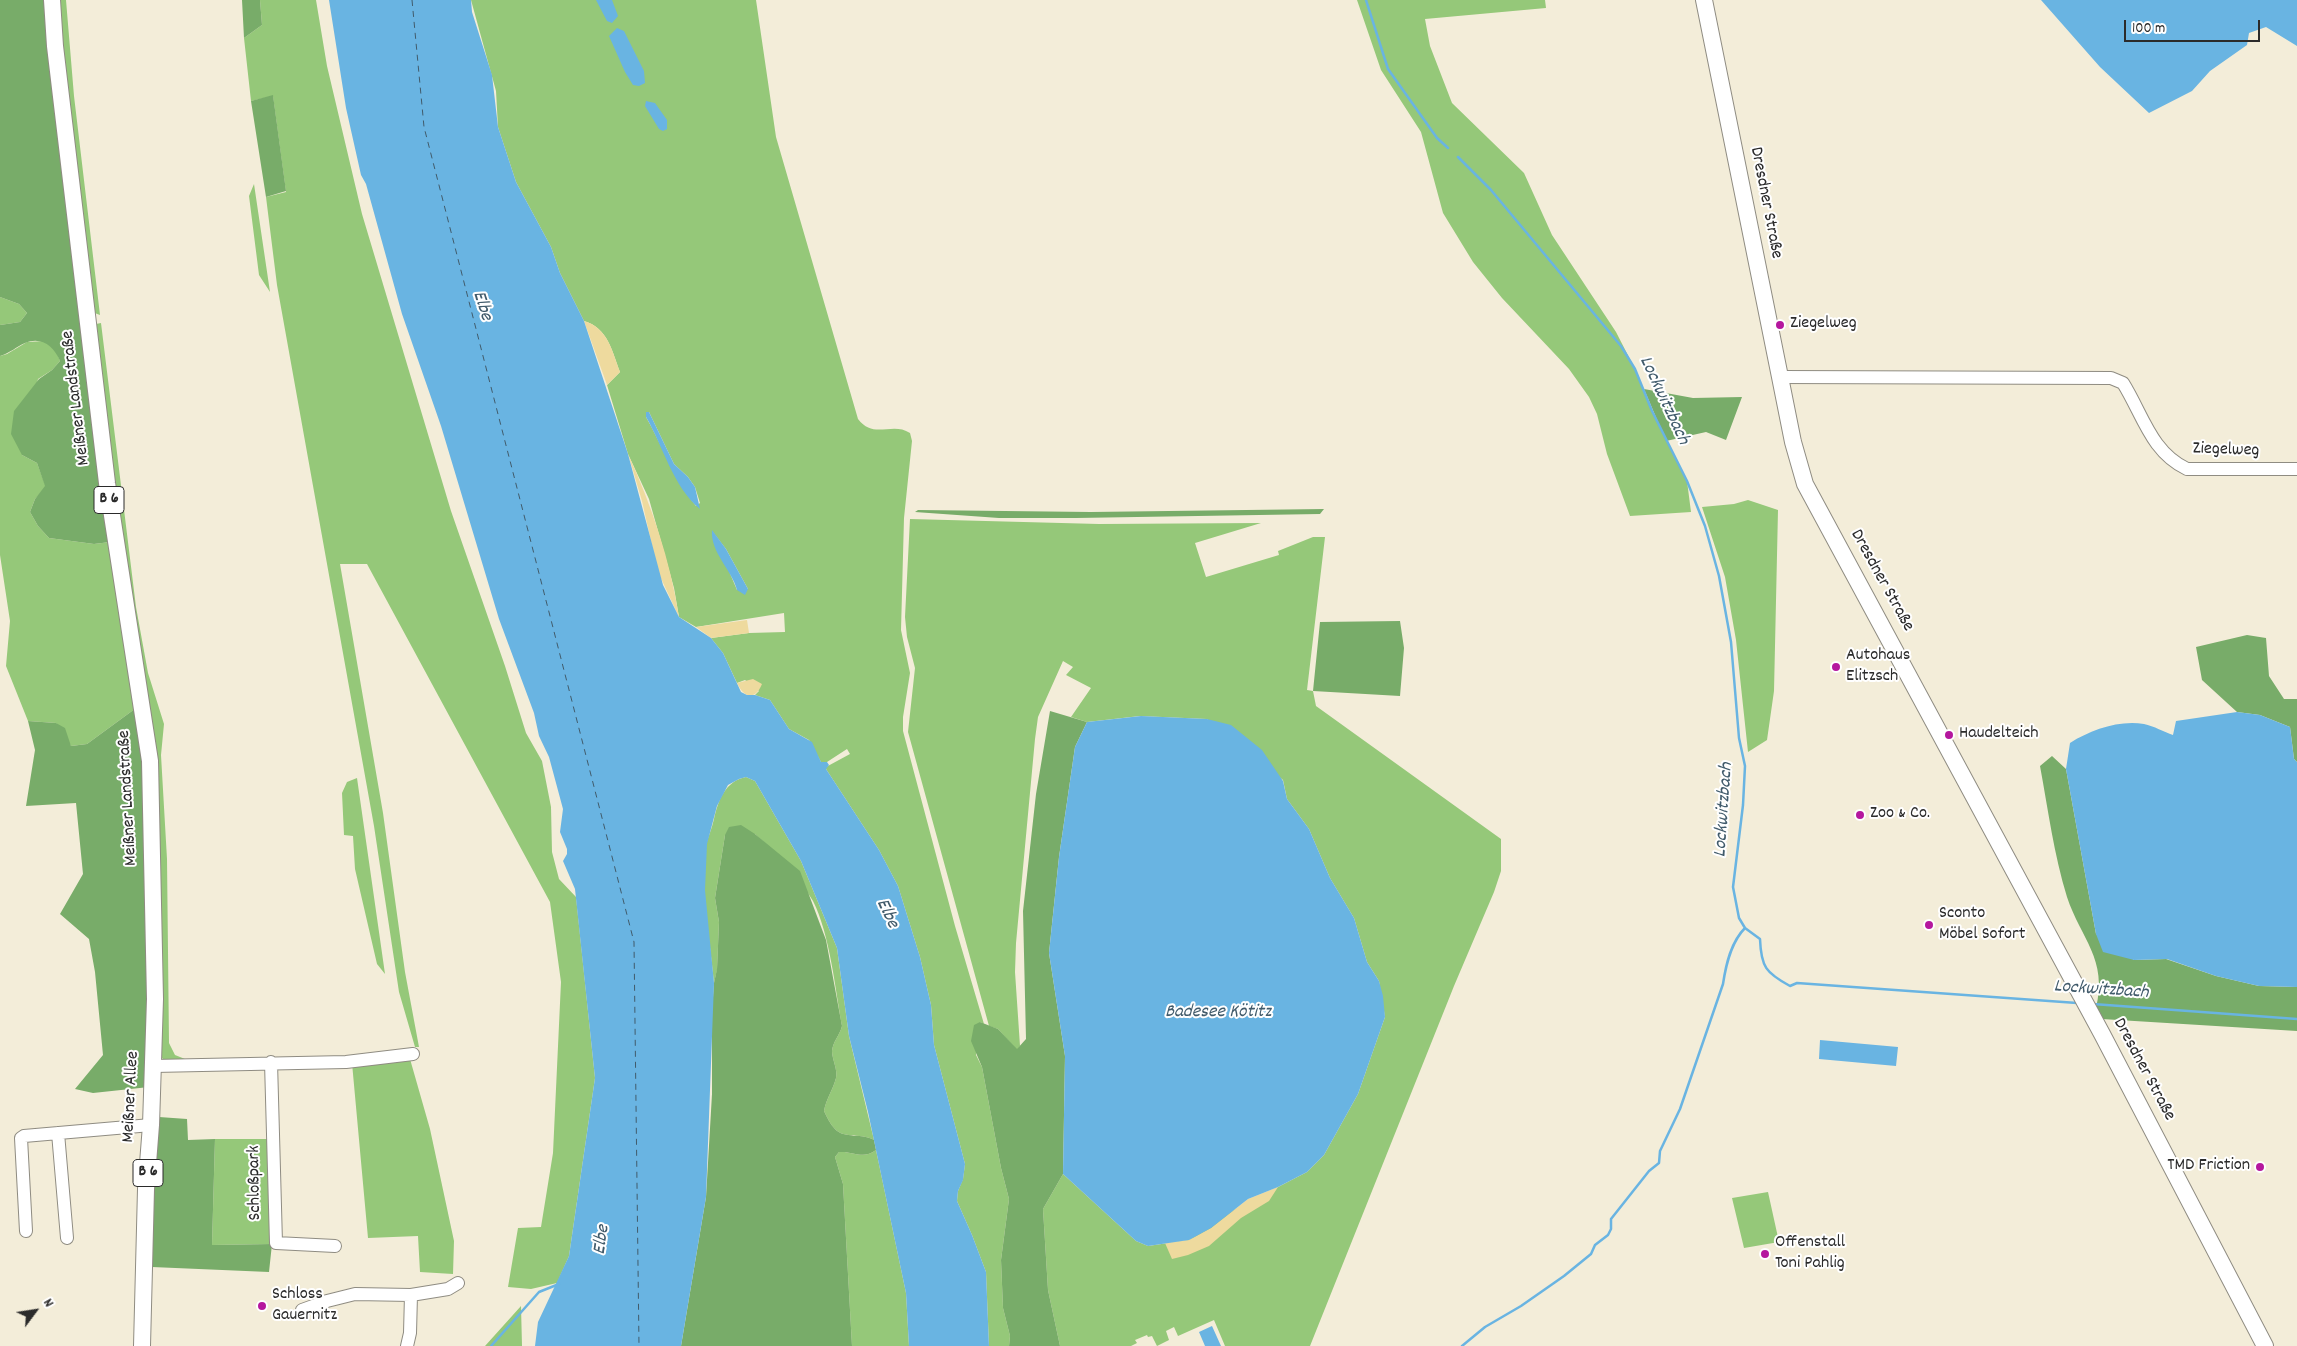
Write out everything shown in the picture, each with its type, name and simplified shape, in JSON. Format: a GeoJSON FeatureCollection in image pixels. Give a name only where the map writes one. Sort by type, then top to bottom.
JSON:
{"type":"FeatureCollection","features":[{"type":"Feature","properties":{"kind":"main road","name":"Meißner Landstraße"},"geometry":{"type":"LineString","coordinates":[[52,0],[55,46],[107,483],[150,761],[155,999]]}},
{"type":"Feature","properties":{"kind":"main road","name":"Dresdner Straße"},"geometry":{"type":"LineString","coordinates":[[1704,0],[1793,442],[1805,484],[2089,1010],[2265,1346]]}},
{"type":"Feature","properties":{"kind":"main road","name":"Meißner Allee"},"geometry":{"type":"LineString","coordinates":[[142,1346],[146,1189],[152,1125],[155,999]]}},
{"type":"Feature","properties":{"kind":"street","name":"Ziegelweg"},"geometry":{"type":"LineString","coordinates":[[1780,377],[2111,378],[2123,383],[2153,439],[2172,462],[2186,468],[2202,470],[2297,469]]}},
{"type":"Feature","properties":{"kind":"street"},"geometry":{"type":"LineString","coordinates":[[154,1066],[271,1062],[346,1062],[413,1054]]}},
{"type":"Feature","properties":{"kind":"street","name":"Schloßpark"},"geometry":{"type":"LineString","coordinates":[[271,1062],[276,1243],[335,1246]]}},
{"type":"Feature","properties":{"kind":"street"},"geometry":{"type":"LineString","coordinates":[[26,1231],[21,1138],[24,1136],[152,1125]]}},
{"type":"Feature","properties":{"kind":"street"},"geometry":{"type":"LineString","coordinates":[[58,1133],[66,1238]]}},
{"type":"Feature","properties":{"kind":"street"},"geometry":{"type":"LineString","coordinates":[[302,1310],[327,1300],[354,1294],[411,1295],[448,1289],[458,1283]]}},
{"type":"Feature","properties":{"kind":"street"},"geometry":{"type":"LineString","coordinates":[[407,1346],[410,1333],[411,1295]]}},
{"type":"Feature","properties":{"kind":"green space"},"geometry":{"type":"Polygon","coordinates":[[[0,0],[44,0],[110,542],[94,544],[49,538],[38,526],[30,512],[35,499],[45,486],[37,463],[22,455],[11,434],[14,411],[39,379],[52,370],[60,361],[51,347],[36,341],[25,343],[0,356],[0,325],[20,322],[27,313],[19,304],[0,297],[0,0]]]}},
{"type":"Feature","properties":{"kind":"green space"},"geometry":{"type":"Polygon","coordinates":[[[58,0],[66,0],[74,96],[100,315],[92,312],[58,0]]]}},
{"type":"Feature","properties":{"kind":"green space"},"geometry":{"type":"Polygon","coordinates":[[[242,0],[260,0],[262,25],[244,38],[242,0]]]}},
{"type":"Feature","properties":{"kind":"green space"},"geometry":{"type":"Polygon","coordinates":[[[260,0],[316,0],[327,66],[362,214],[451,511],[505,666],[526,733],[542,761],[551,807],[552,852],[559,879],[576,897],[595,1078],[569,1256],[557,1283],[531,1289],[508,1287],[518,1228],[541,1227],[553,1153],[561,982],[550,902],[367,564],[340,564],[383,813],[405,972],[419,1047],[415,1047],[399,992],[374,826],[277,285],[266,197],[286,192],[273,96],[251,101],[244,38],[262,25],[260,0]]]}},
{"type":"Feature","properties":{"kind":"green space"},"geometry":{"type":"Polygon","coordinates":[[[471,0],[756,0],[776,137],[858,419],[870,428],[903,430],[910,433],[912,441],[904,518],[901,630],[910,673],[903,717],[903,731],[955,926],[984,1024],[980,1022],[976,1055],[982,1067],[1001,1168],[1009,1199],[1001,1260],[1003,1308],[1010,1336],[1009,1346],[989,1346],[986,1272],[957,1201],[965,1164],[934,1045],[931,1005],[920,957],[898,886],[879,850],[826,769],[826,767],[850,754],[847,749],[827,762],[821,762],[809,740],[789,729],[770,700],[755,695],[759,691],[745,680],[737,683],[723,653],[711,638],[749,633],[785,632],[784,613],[696,627],[679,617],[674,588],[649,499],[628,454],[607,385],[620,372],[604,335],[592,324],[584,321],[560,273],[551,247],[516,182],[498,127],[496,91],[471,0]],[[649,412],[646,417],[675,474],[696,506],[700,503],[695,487],[688,477],[674,464],[649,412]],[[712,531],[737,590],[748,589],[726,549],[712,531]]]}},
{"type":"Feature","properties":{"kind":"green space"},"geometry":{"type":"Polygon","coordinates":[[[1357,0],[1545,0],[1546,8],[1425,19],[1430,46],[1452,103],[1524,173],[1552,235],[1616,332],[1687,481],[1691,512],[1630,516],[1607,454],[1597,414],[1589,397],[1569,369],[1502,298],[1473,262],[1443,213],[1421,132],[1381,70],[1357,0]]]}},
{"type":"Feature","properties":{"kind":"green space"},"geometry":{"type":"Polygon","coordinates":[[[273,95],[286,191],[266,197],[251,101],[273,95]]]}},
{"type":"Feature","properties":{"kind":"green space"},"geometry":{"type":"Polygon","coordinates":[[[254,184],[270,292],[259,275],[249,196],[254,184]]]}},
{"type":"Feature","properties":{"kind":"green space"},"geometry":{"type":"Polygon","coordinates":[[[0,297],[19,304],[27,313],[20,322],[0,325],[0,297]]]}},
{"type":"Feature","properties":{"kind":"green space"},"geometry":{"type":"Polygon","coordinates":[[[101,323],[136,607],[148,673],[164,724],[161,755],[167,859],[169,1043],[175,1055],[185,1059],[166,1062],[161,1057],[129,602],[96,324],[101,323]]]}},
{"type":"Feature","properties":{"kind":"green space"},"geometry":{"type":"Polygon","coordinates":[[[45,341],[56,350],[60,361],[52,370],[38,379],[22,455],[37,463],[46,487],[35,499],[30,512],[38,526],[49,538],[94,544],[110,542],[138,711],[132,711],[87,744],[71,746],[56,723],[28,721],[6,666],[10,621],[0,555],[0,356],[27,342],[45,341]]]}},
{"type":"Feature","properties":{"kind":"green space"},"geometry":{"type":"Polygon","coordinates":[[[1644,389],[1693,398],[1742,397],[1726,440],[1706,432],[1666,441],[1644,389]]]}},
{"type":"Feature","properties":{"kind":"green space"},"geometry":{"type":"Polygon","coordinates":[[[1748,500],[1778,510],[1774,691],[1767,740],[1748,752],[1736,640],[1725,577],[1702,507],[1734,504],[1748,500]]]}},
{"type":"Feature","properties":{"kind":"green space"},"geometry":{"type":"Polygon","coordinates":[[[1324,509],[1320,514],[1076,518],[999,518],[915,512],[918,510],[1091,512],[1324,509]]]}},
{"type":"Feature","properties":{"kind":"green space"},"geometry":{"type":"Polygon","coordinates":[[[910,519],[1099,524],[1261,523],[1195,543],[1206,577],[1279,555],[1278,551],[1313,537],[1325,537],[1307,690],[1313,691],[1316,706],[1501,839],[1501,871],[1494,892],[1454,986],[1310,1346],[1225,1346],[1214,1320],[1178,1336],[1174,1327],[1166,1331],[1169,1340],[1157,1346],[1152,1336],[1148,1337],[1147,1335],[1135,1340],[1137,1343],[1131,1346],[1060,1346],[1048,1290],[1043,1209],[1063,1174],[1136,1241],[1148,1246],[1189,1240],[1228,1213],[1307,1172],[1324,1155],[1358,1094],[1385,1017],[1379,981],[1367,962],[1354,918],[1330,878],[1309,829],[1287,799],[1283,780],[1207,719],[1140,716],[1087,722],[1071,717],[1091,688],[1066,675],[1073,667],[1063,661],[1038,717],[1035,739],[1016,943],[1015,972],[1020,1046],[1017,1050],[998,1029],[989,1026],[908,732],[915,668],[907,637],[905,617],[910,519]]]}},
{"type":"Feature","properties":{"kind":"green space"},"geometry":{"type":"Polygon","coordinates":[[[1400,621],[1404,648],[1400,696],[1313,691],[1320,622],[1400,621]]]}},
{"type":"Feature","properties":{"kind":"green space"},"geometry":{"type":"Polygon","coordinates":[[[2247,635],[2266,638],[2269,676],[2284,699],[2297,699],[2297,762],[2294,759],[2290,727],[2260,715],[2237,712],[2202,680],[2196,647],[2247,635]]]}},
{"type":"Feature","properties":{"kind":"green space"},"geometry":{"type":"Polygon","coordinates":[[[132,711],[138,711],[145,784],[149,1087],[93,1093],[75,1089],[103,1055],[95,972],[89,939],[60,914],[83,874],[76,803],[26,806],[35,750],[28,721],[56,723],[65,728],[71,746],[87,744],[132,711]]]}},
{"type":"Feature","properties":{"kind":"green space"},"geometry":{"type":"Polygon","coordinates":[[[1050,711],[1087,722],[1075,747],[1059,857],[1049,953],[1065,1056],[1063,1174],[1043,1209],[1048,1290],[1060,1346],[1009,1346],[1010,1336],[1003,1308],[1001,1260],[1009,1199],[1001,1168],[982,1067],[971,1041],[974,1025],[980,1022],[998,1029],[1017,1049],[1026,1039],[1023,911],[1036,794],[1050,711]]]}},
{"type":"Feature","properties":{"kind":"green space"},"geometry":{"type":"Polygon","coordinates":[[[2052,756],[2066,769],[2096,934],[2134,960],[2166,959],[2216,976],[2259,986],[2297,987],[2297,1031],[2102,1019],[2096,1008],[2099,991],[2096,962],[2067,897],[2058,865],[2040,766],[2052,756]]]}},
{"type":"Feature","properties":{"kind":"green space"},"geometry":{"type":"Polygon","coordinates":[[[746,777],[755,781],[801,861],[837,948],[849,1036],[874,1140],[839,1132],[832,1125],[824,1111],[836,1078],[832,1051],[842,1026],[828,945],[819,915],[808,893],[770,848],[755,834],[725,835],[715,898],[719,922],[717,970],[714,983],[705,897],[704,862],[706,845],[720,799],[728,787],[739,779],[746,777]]]}},
{"type":"Feature","properties":{"kind":"green space"},"geometry":{"type":"Polygon","coordinates":[[[357,778],[385,974],[377,964],[355,869],[353,836],[344,835],[342,793],[347,782],[357,778]]]}},
{"type":"Feature","properties":{"kind":"green space"},"geometry":{"type":"Polygon","coordinates":[[[741,825],[755,834],[800,871],[826,940],[842,1026],[832,1051],[836,1078],[824,1111],[832,1125],[839,1132],[874,1140],[876,1150],[871,1153],[863,1155],[839,1152],[835,1157],[843,1184],[852,1346],[681,1346],[706,1197],[712,1094],[712,1011],[717,969],[719,922],[715,898],[725,835],[729,827],[741,825]]]}},
{"type":"Feature","properties":{"kind":"green space"},"geometry":{"type":"Polygon","coordinates":[[[410,1059],[430,1129],[454,1241],[453,1274],[420,1272],[418,1236],[368,1238],[352,1063],[410,1059]]]}},
{"type":"Feature","properties":{"kind":"green space"},"geometry":{"type":"Polygon","coordinates":[[[159,1117],[187,1119],[188,1140],[215,1139],[212,1245],[272,1244],[269,1272],[152,1267],[153,1198],[159,1117]]]}},
{"type":"Feature","properties":{"kind":"green space"},"geometry":{"type":"Polygon","coordinates":[[[215,1139],[271,1139],[272,1244],[212,1245],[215,1139]]]}},
{"type":"Feature","properties":{"kind":"green space"},"geometry":{"type":"Polygon","coordinates":[[[876,1150],[906,1293],[909,1346],[852,1346],[843,1184],[835,1157],[839,1152],[863,1155],[876,1150]]]}},
{"type":"Feature","properties":{"kind":"green space"},"geometry":{"type":"Polygon","coordinates":[[[1768,1192],[1779,1242],[1744,1248],[1732,1198],[1768,1192]]]}},
{"type":"Feature","properties":{"kind":"green space"},"geometry":{"type":"Polygon","coordinates":[[[521,1306],[522,1346],[485,1346],[521,1306]]]}},
{"type":"Feature","properties":{"kind":"sand"},"geometry":{"type":"Polygon","coordinates":[[[584,321],[592,324],[604,335],[620,372],[607,385],[584,321]]]}},
{"type":"Feature","properties":{"kind":"sand"},"geometry":{"type":"Polygon","coordinates":[[[628,454],[645,493],[659,534],[671,575],[679,617],[658,572],[642,501],[628,454]]]}},
{"type":"Feature","properties":{"kind":"sand"},"geometry":{"type":"Polygon","coordinates":[[[747,620],[749,633],[711,638],[696,627],[747,620]]]}},
{"type":"Feature","properties":{"kind":"sand"},"geometry":{"type":"Polygon","coordinates":[[[753,679],[762,684],[756,693],[750,696],[743,692],[737,683],[753,679]]]}},
{"type":"Feature","properties":{"kind":"sand"},"geometry":{"type":"Polygon","coordinates":[[[1278,1187],[1269,1201],[1241,1218],[1209,1246],[1188,1255],[1172,1259],[1165,1243],[1189,1240],[1211,1228],[1248,1199],[1278,1187]]]}},
{"type":"Feature","properties":{"kind":"water","name":"Elbe"},"geometry":{"type":"Polygon","coordinates":[[[329,0],[471,0],[472,12],[492,75],[498,127],[516,182],[551,247],[560,273],[584,321],[628,454],[663,585],[679,617],[711,638],[723,653],[741,692],[770,700],[789,729],[812,742],[821,762],[827,762],[829,765],[826,769],[879,850],[898,886],[920,957],[931,1005],[934,1045],[965,1164],[957,1201],[986,1272],[989,1346],[909,1346],[906,1293],[868,1112],[849,1036],[837,948],[801,861],[755,781],[746,777],[728,785],[717,806],[707,844],[705,890],[714,983],[706,1197],[681,1346],[535,1346],[538,1322],[569,1256],[595,1078],[575,889],[563,861],[567,854],[567,849],[560,832],[563,809],[549,757],[539,736],[534,713],[499,619],[441,426],[402,314],[366,184],[361,175],[346,108],[329,0]]]}},
{"type":"Feature","properties":{"kind":"water"},"geometry":{"type":"Polygon","coordinates":[[[596,0],[612,0],[618,16],[612,23],[607,21],[596,0]]]}},
{"type":"Feature","properties":{"kind":"water"},"geometry":{"type":"Polygon","coordinates":[[[2041,0],[2297,0],[2297,46],[2266,27],[2249,33],[2247,45],[2210,71],[2192,91],[2149,113],[2100,67],[2041,0]]]}},
{"type":"Feature","properties":{"kind":"water"},"geometry":{"type":"Polygon","coordinates":[[[617,28],[624,31],[644,71],[645,83],[639,86],[633,85],[625,72],[609,36],[617,28]]]}},
{"type":"Feature","properties":{"kind":"water"},"geometry":{"type":"Polygon","coordinates":[[[646,101],[655,103],[667,120],[667,129],[663,131],[659,129],[645,106],[646,101]]]}},
{"type":"Feature","properties":{"kind":"water"},"geometry":{"type":"Polygon","coordinates":[[[646,412],[649,412],[674,464],[688,477],[695,487],[700,509],[683,489],[669,466],[646,417],[646,412]]]}},
{"type":"Feature","properties":{"kind":"water"},"geometry":{"type":"Polygon","coordinates":[[[712,530],[726,549],[748,589],[745,595],[737,590],[731,575],[714,546],[712,530]]]}},
{"type":"Feature","properties":{"kind":"water","name":"Haudelteich"},"geometry":{"type":"Polygon","coordinates":[[[2237,712],[2260,715],[2290,727],[2294,759],[2297,762],[2297,987],[2259,986],[2216,976],[2167,959],[2134,960],[2103,952],[2096,934],[2066,769],[2070,743],[2096,730],[2124,723],[2144,724],[2173,735],[2176,721],[2237,712]]]}},
{"type":"Feature","properties":{"kind":"water","name":"Badesee Kötitz"},"geometry":{"type":"Polygon","coordinates":[[[1141,716],[1207,719],[1231,725],[1262,750],[1283,781],[1287,799],[1309,829],[1330,878],[1354,918],[1367,962],[1379,981],[1385,1017],[1358,1094],[1324,1155],[1307,1172],[1278,1187],[1248,1199],[1211,1228],[1189,1240],[1148,1246],[1136,1241],[1063,1174],[1065,1056],[1049,953],[1059,857],[1075,747],[1087,722],[1141,716]]]}},
{"type":"Feature","properties":{"kind":"water"},"geometry":{"type":"Polygon","coordinates":[[[1820,1040],[1898,1047],[1896,1066],[1819,1059],[1820,1040]]]}},
{"type":"Feature","properties":{"kind":"water"},"geometry":{"type":"Polygon","coordinates":[[[1212,1326],[1221,1346],[1205,1346],[1199,1332],[1212,1326]]]}},
{"type":"Feature","properties":{"kind":"waterway","name":"Lockwitzbach"},"geometry":{"type":"LineString","coordinates":[[1366,0],[1388,69],[1437,138],[1448,148]]}},
{"type":"Feature","properties":{"kind":"waterway","name":"Lockwitzbach"},"geometry":{"type":"LineString","coordinates":[[1458,157],[1491,190],[1621,346],[1635,369],[1652,411],[1687,481],[1705,526],[1719,576],[1731,642],[1739,738],[1745,766],[1743,805],[1733,887],[1739,918],[1745,928],[1760,939],[1766,968],[1775,977],[1790,986],[1797,983],[2077,1003]]}},
{"type":"Feature","properties":{"kind":"waterway"},"geometry":{"type":"LineString","coordinates":[[1462,1346],[1485,1327],[1521,1306],[1564,1276],[1591,1254],[1595,1245],[1608,1235],[1611,1229],[1611,1219],[1649,1171],[1659,1163],[1660,1151],[1680,1109],[1723,984],[1730,954],[1736,940],[1745,928]]}},
{"type":"Feature","properties":{"kind":"waterway","name":"Lockwitzbach"},"geometry":{"type":"LineString","coordinates":[[2093,1004],[2297,1019]]}},
{"type":"Feature","properties":{"kind":"waterway"},"geometry":{"type":"LineString","coordinates":[[491,1346],[539,1292],[559,1284]]}},
{"type":"Feature","properties":{"kind":"ferry route"},"geometry":{"type":"LineString","coordinates":[[412,0],[424,127],[634,942],[639,1346]]}},
{"type":"Feature","properties":{"kind":"place","name":"Ziegelweg"},"geometry":{"type":"Point","coordinates":[1780,325]}},
{"type":"Feature","properties":{"kind":"place","name":"Autohaus Elitzsch"},"geometry":{"type":"Point","coordinates":[1836,667]}},
{"type":"Feature","properties":{"kind":"place","name":"Haudelteich"},"geometry":{"type":"Point","coordinates":[1949,735]}},
{"type":"Feature","properties":{"kind":"place","name":"Zoo & Co."},"geometry":{"type":"Point","coordinates":[1860,815]}},
{"type":"Feature","properties":{"kind":"place","name":"Sconto Möbel Sofort"},"geometry":{"type":"Point","coordinates":[1929,925]}},
{"type":"Feature","properties":{"kind":"place","name":"TMD Friction"},"geometry":{"type":"Point","coordinates":[2260,1167]}},
{"type":"Feature","properties":{"kind":"place","name":"Offenstall Toni Pahlig"},"geometry":{"type":"Point","coordinates":[1765,1254]}},
{"type":"Feature","properties":{"kind":"place","name":"Schloss Gauernitz"},"geometry":{"type":"Point","coordinates":[262,1306]}}]}
